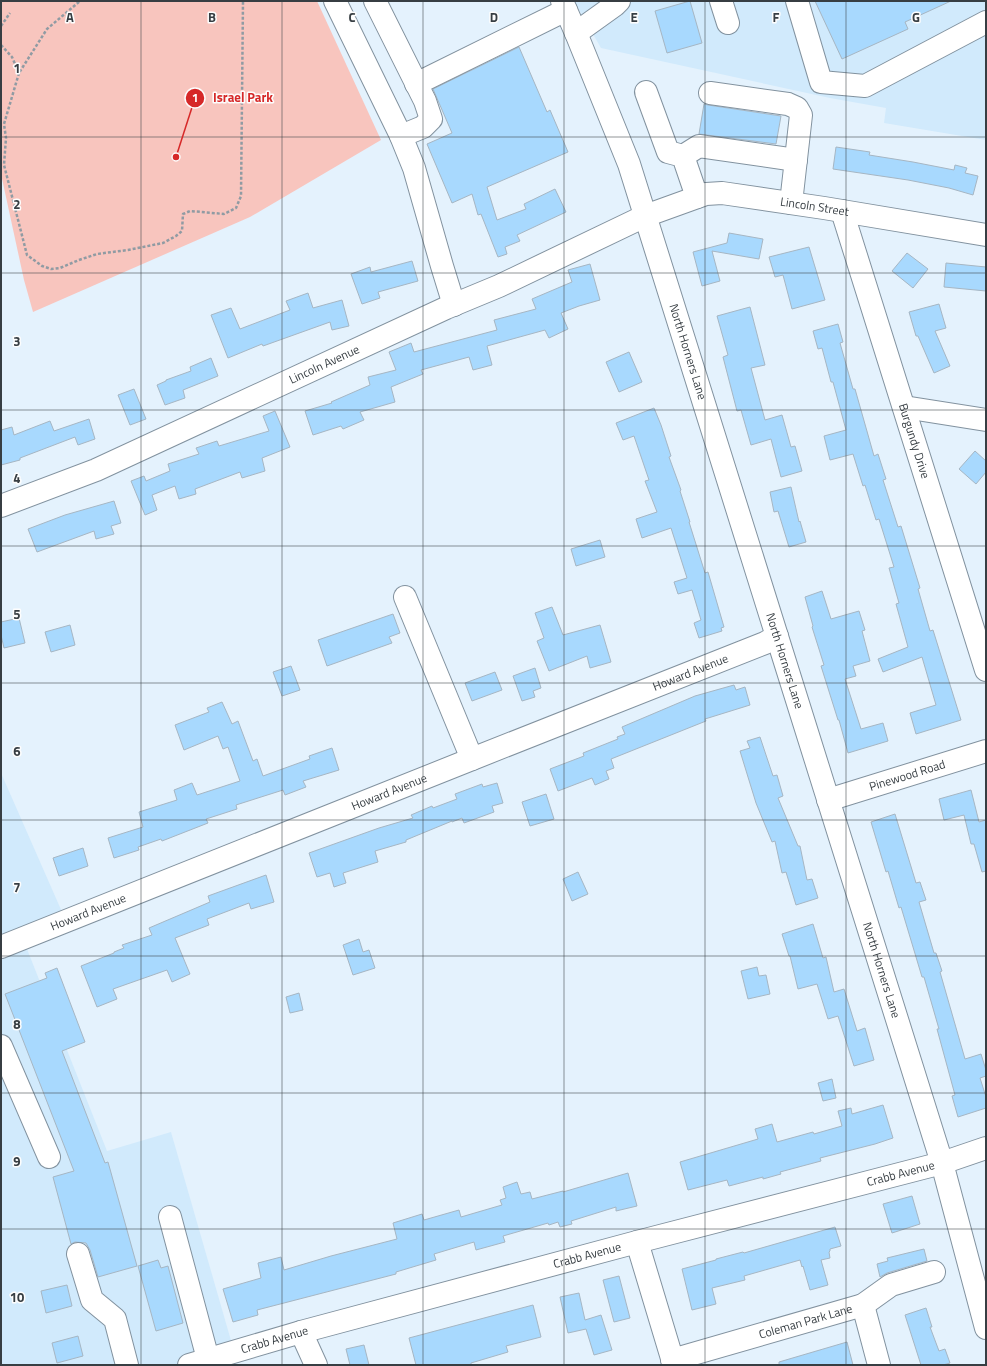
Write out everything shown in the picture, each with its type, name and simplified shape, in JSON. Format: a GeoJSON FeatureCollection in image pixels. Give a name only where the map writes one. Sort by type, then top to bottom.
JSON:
{"type":"FeatureCollection","features":[{"type":"Feature","properties":{"kind":"street"},"geometry":{"type":"LineString","coordinates":[[375,1],[425,101],[431,119],[423,127],[401,136]]}},
{"type":"Feature","properties":{"kind":"street"},"geometry":{"type":"LineString","coordinates":[[576,33],[615,5],[618,1]]}},
{"type":"Feature","properties":{"kind":"street"},"geometry":{"type":"LineString","coordinates":[[721,1],[728,23]]}},
{"type":"Feature","properties":{"kind":"street"},"geometry":{"type":"LineString","coordinates":[[797,1],[821,82],[865,86],[986,22]]}},
{"type":"Feature","properties":{"kind":"street"},"geometry":{"type":"LineString","coordinates":[[343,4],[414,168],[454,305]]}},
{"type":"Feature","properties":{"kind":"street"},"geometry":{"type":"LineString","coordinates":[[416,84],[564,6]]}},
{"type":"Feature","properties":{"kind":"street","name":"North Horners Lane"},"geometry":{"type":"LineString","coordinates":[[564,6],[629,164],[636,191],[646,216],[942,1163],[986,1328]]}},
{"type":"Feature","properties":{"kind":"street"},"geometry":{"type":"LineString","coordinates":[[646,92],[668,152],[683,156],[699,146],[796,160]]}},
{"type":"Feature","properties":{"kind":"street"},"geometry":{"type":"LineString","coordinates":[[710,93],[788,104],[796,108],[801,115],[791,203]]}},
{"type":"Feature","properties":{"kind":"street"},"geometry":{"type":"LineString","coordinates":[[683,156],[697,197]]}},
{"type":"Feature","properties":{"kind":"street","name":"Lincoln Street"},"geometry":{"type":"LineString","coordinates":[[646,216],[706,194],[722,193],[986,235]]}},
{"type":"Feature","properties":{"kind":"street","name":"Burgundy Drive"},"geometry":{"type":"LineString","coordinates":[[842,211],[986,670]]}},
{"type":"Feature","properties":{"kind":"street","name":"Lincoln Avenue"},"geometry":{"type":"LineString","coordinates":[[1,506],[96,470],[454,305],[499,286],[646,216]]}},
{"type":"Feature","properties":{"kind":"street"},"geometry":{"type":"LineString","coordinates":[[904,407],[986,420]]}},
{"type":"Feature","properties":{"kind":"street"},"geometry":{"type":"LineString","coordinates":[[405,597],[472,759]]}},
{"type":"Feature","properties":{"kind":"street","name":"Howard Avenue"},"geometry":{"type":"LineString","coordinates":[[1,947],[766,643],[777,636]]}},
{"type":"Feature","properties":{"kind":"street","name":"Pinewood Road"},"geometry":{"type":"LineString","coordinates":[[828,800],[986,751]]}},
{"type":"Feature","properties":{"kind":"street"},"geometry":{"type":"LineString","coordinates":[[1,1046],[49,1157]]}},
{"type":"Feature","properties":{"kind":"street","name":"Crabb Avenue"},"geometry":{"type":"LineString","coordinates":[[198,1362],[301,1332],[942,1163],[986,1148]]}},
{"type":"Feature","properties":{"kind":"street"},"geometry":{"type":"LineString","coordinates":[[170,1217],[198,1362]]}},
{"type":"Feature","properties":{"kind":"street"},"geometry":{"type":"LineString","coordinates":[[638,1242],[673,1363]]}},
{"type":"Feature","properties":{"kind":"street"},"geometry":{"type":"LineString","coordinates":[[78,1254],[92,1300],[115,1319],[127,1365]]}},
{"type":"Feature","properties":{"kind":"street","name":"Coleman Park Lane"},"geometry":{"type":"LineString","coordinates":[[673,1363],[863,1305],[890,1285],[934,1272]]}},
{"type":"Feature","properties":{"kind":"street"},"geometry":{"type":"LineString","coordinates":[[863,1305],[879,1365]]}},
{"type":"Feature","properties":{"kind":"street"},"geometry":{"type":"LineString","coordinates":[[301,1332],[316,1365]]}},
{"type":"Feature","properties":{"kind":"path"},"geometry":{"type":"LineString","coordinates":[[80,1],[47,29],[19,73],[4,124],[6,138],[4,165],[27,255],[42,266],[51,269],[60,268],[97,254],[163,243],[182,232],[183,214],[190,211],[224,214],[236,208],[241,196],[243,1]]}},
{"type":"Feature","properties":{"kind":"path"},"geometry":{"type":"LineString","coordinates":[[1,26],[10,13]]}},
{"type":"Feature","properties":{"kind":"path"},"geometry":{"type":"LineString","coordinates":[[1,45],[12,57],[19,73]]}},
{"type":"Feature","properties":{"kind":"shaded area"},"geometry":{"type":"Polygon","coordinates":[[[1,1],[317,1],[381,140],[250,217],[33,312],[24,280],[1,174],[1,1]]]}},
{"type":"Feature","properties":{"kind":"shaded area"},"geometry":{"type":"Polygon","coordinates":[[[574,1],[986,1],[986,140],[884,123],[886,108],[830,98],[601,48],[574,1]]]}},
{"type":"Feature","properties":{"kind":"shaded area"},"geometry":{"type":"Polygon","coordinates":[[[1,773],[66,921],[23,939],[107,1151],[171,1132],[234,1351],[218,1365],[1,1365],[1,773]]]}},
{"type":"Feature","properties":{"kind":"building"},"geometry":{"type":"Polygon","coordinates":[[[690,1],[702,43],[667,53],[655,11],[690,1]]]}},
{"type":"Feature","properties":{"kind":"building"},"geometry":{"type":"Polygon","coordinates":[[[815,1],[951,1],[905,22],[908,29],[842,59],[815,1]]]}},
{"type":"Feature","properties":{"kind":"building"},"geometry":{"type":"Polygon","coordinates":[[[519,47],[547,112],[550,110],[568,152],[487,187],[497,220],[526,209],[524,204],[555,189],[566,212],[517,235],[520,241],[505,247],[507,254],[498,257],[481,214],[478,215],[472,194],[452,203],[427,144],[452,133],[433,89],[519,47]]]}},
{"type":"Feature","properties":{"kind":"building"},"geometry":{"type":"Polygon","coordinates":[[[704,104],[781,116],[776,144],[699,134],[704,104]]]}},
{"type":"Feature","properties":{"kind":"building"},"geometry":{"type":"Polygon","coordinates":[[[836,147],[870,152],[869,155],[954,170],[955,165],[967,168],[965,173],[978,176],[973,195],[949,188],[908,180],[833,169],[836,147]]]}},
{"type":"Feature","properties":{"kind":"building"},"geometry":{"type":"Polygon","coordinates":[[[729,233],[763,239],[759,259],[712,251],[720,281],[702,286],[693,252],[727,243],[729,233]]]}},
{"type":"Feature","properties":{"kind":"building"},"geometry":{"type":"Polygon","coordinates":[[[809,247],[825,300],[792,309],[783,275],[775,277],[769,257],[809,247]]]}},
{"type":"Feature","properties":{"kind":"building"},"geometry":{"type":"Polygon","coordinates":[[[907,253],[928,269],[913,288],[892,271],[907,253]]]}},
{"type":"Feature","properties":{"kind":"building"},"geometry":{"type":"Polygon","coordinates":[[[412,261],[418,281],[378,292],[380,298],[362,304],[351,274],[370,267],[371,272],[412,261]]]}},
{"type":"Feature","properties":{"kind":"building"},"geometry":{"type":"Polygon","coordinates":[[[946,263],[986,267],[986,291],[944,287],[946,263]]]}},
{"type":"Feature","properties":{"kind":"building"},"geometry":{"type":"Polygon","coordinates":[[[590,264],[600,300],[561,313],[568,329],[549,338],[545,330],[487,346],[492,365],[473,370],[469,357],[421,370],[423,374],[391,387],[395,402],[360,412],[364,420],[343,429],[341,426],[313,435],[305,411],[332,403],[331,402],[370,385],[368,377],[396,370],[389,352],[411,343],[414,352],[497,330],[494,320],[536,309],[532,299],[572,282],[568,270],[590,264]]]}},
{"type":"Feature","properties":{"kind":"building"},"geometry":{"type":"Polygon","coordinates":[[[308,293],[313,308],[342,300],[349,326],[332,330],[330,322],[263,346],[262,344],[228,358],[211,315],[231,308],[240,329],[290,310],[286,301],[308,293]]]}},
{"type":"Feature","properties":{"kind":"building"},"geometry":{"type":"Polygon","coordinates":[[[939,304],[946,328],[935,331],[950,366],[934,373],[918,336],[916,336],[909,312],[939,304]]]}},
{"type":"Feature","properties":{"kind":"building"},"geometry":{"type":"Polygon","coordinates":[[[750,307],[765,365],[751,368],[765,420],[782,415],[791,447],[795,446],[802,471],[781,477],[771,439],[751,445],[741,410],[737,411],[723,357],[728,355],[717,316],[750,307]]]}},
{"type":"Feature","properties":{"kind":"building"},"geometry":{"type":"Polygon","coordinates":[[[838,324],[843,342],[840,343],[853,389],[855,389],[874,456],[878,454],[886,479],[883,480],[898,527],[901,526],[920,588],[918,589],[930,631],[933,630],[961,720],[916,734],[910,713],[936,705],[922,657],[883,672],[878,659],[908,647],[896,604],[899,603],[889,568],[894,567],[879,519],[876,520],[853,454],[830,460],[824,436],[846,430],[822,348],[818,349],[813,331],[838,324]]]}},
{"type":"Feature","properties":{"kind":"building"},"geometry":{"type":"Polygon","coordinates":[[[629,352],[642,382],[619,392],[606,362],[629,352]]]}},
{"type":"Feature","properties":{"kind":"building"},"geometry":{"type":"Polygon","coordinates":[[[211,358],[218,376],[183,390],[185,398],[165,405],[157,385],[191,371],[190,367],[211,358]]]}},
{"type":"Feature","properties":{"kind":"building"},"geometry":{"type":"Polygon","coordinates":[[[134,389],[146,419],[130,425],[118,395],[134,389]]]}},
{"type":"Feature","properties":{"kind":"building"},"geometry":{"type":"Polygon","coordinates":[[[654,408],[671,456],[669,457],[681,490],[680,491],[705,573],[708,572],[724,627],[721,628],[722,631],[699,638],[694,623],[701,620],[692,590],[678,594],[674,582],[687,578],[671,528],[642,538],[636,519],[657,512],[645,481],[649,480],[634,436],[623,440],[616,423],[654,408]]]}},
{"type":"Feature","properties":{"kind":"building"},"geometry":{"type":"Polygon","coordinates":[[[275,411],[290,447],[262,458],[265,471],[242,478],[240,472],[195,489],[196,494],[179,499],[175,486],[152,495],[157,510],[145,515],[131,481],[144,476],[146,481],[170,471],[168,464],[199,454],[196,448],[217,441],[219,446],[269,431],[263,416],[275,411]]]}},
{"type":"Feature","properties":{"kind":"building"},"geometry":{"type":"Polygon","coordinates":[[[89,419],[95,439],[78,445],[75,437],[20,458],[20,460],[1,465],[1,430],[12,427],[14,435],[50,421],[54,431],[89,419]]]}},
{"type":"Feature","properties":{"kind":"building"},"geometry":{"type":"Polygon","coordinates":[[[975,451],[986,461],[986,472],[976,484],[959,469],[975,451]]]}},
{"type":"Feature","properties":{"kind":"building"},"geometry":{"type":"Polygon","coordinates":[[[791,487],[799,522],[800,521],[806,542],[789,547],[778,511],[774,512],[770,492],[791,487]]]}},
{"type":"Feature","properties":{"kind":"building"},"geometry":{"type":"Polygon","coordinates":[[[114,501],[121,523],[111,526],[114,534],[96,539],[94,531],[37,552],[28,529],[65,515],[114,501]]]}},
{"type":"Feature","properties":{"kind":"building"},"geometry":{"type":"Polygon","coordinates":[[[600,540],[605,557],[576,566],[571,549],[600,540]]]}},
{"type":"Feature","properties":{"kind":"building"},"geometry":{"type":"Polygon","coordinates":[[[822,591],[831,619],[859,611],[865,630],[862,631],[870,661],[853,666],[856,676],[845,679],[861,729],[883,723],[888,741],[848,753],[821,666],[824,665],[812,627],[813,626],[805,597],[822,591]]]}},
{"type":"Feature","properties":{"kind":"building"},"geometry":{"type":"Polygon","coordinates":[[[552,607],[563,635],[600,625],[611,662],[590,668],[587,656],[549,671],[537,641],[544,638],[535,613],[552,607]]]}},
{"type":"Feature","properties":{"kind":"building"},"geometry":{"type":"Polygon","coordinates":[[[393,614],[400,633],[389,637],[392,643],[327,666],[318,640],[393,614]]]}},
{"type":"Feature","properties":{"kind":"building"},"geometry":{"type":"Polygon","coordinates":[[[19,618],[25,643],[4,648],[1,635],[1,622],[19,618]]]}},
{"type":"Feature","properties":{"kind":"building"},"geometry":{"type":"Polygon","coordinates":[[[70,625],[75,645],[51,652],[45,632],[70,625]]]}},
{"type":"Feature","properties":{"kind":"building"},"geometry":{"type":"Polygon","coordinates":[[[291,666],[300,690],[282,696],[273,672],[291,666]]]}},
{"type":"Feature","properties":{"kind":"building"},"geometry":{"type":"Polygon","coordinates":[[[535,668],[541,688],[533,691],[535,697],[522,701],[513,676],[535,668]]]}},
{"type":"Feature","properties":{"kind":"building"},"geometry":{"type":"Polygon","coordinates":[[[495,672],[502,690],[472,701],[465,683],[495,672]]]}},
{"type":"Feature","properties":{"kind":"building"},"geometry":{"type":"Polygon","coordinates":[[[734,685],[736,690],[745,687],[750,705],[705,719],[706,721],[611,759],[614,768],[606,771],[609,779],[595,785],[592,778],[558,791],[550,769],[584,756],[583,753],[618,739],[617,737],[625,734],[622,727],[695,696],[734,685]]]}},
{"type":"Feature","properties":{"kind":"building"},"geometry":{"type":"Polygon","coordinates":[[[222,702],[232,724],[238,721],[253,761],[257,759],[263,776],[310,759],[309,756],[332,748],[339,770],[303,781],[306,787],[285,795],[283,790],[236,805],[237,809],[206,819],[208,823],[162,841],[161,839],[138,847],[139,850],[114,858],[108,838],[143,827],[139,812],[177,800],[174,790],[192,783],[197,795],[240,781],[228,747],[223,749],[218,736],[184,750],[175,725],[209,712],[207,708],[222,702]]]}},
{"type":"Feature","properties":{"kind":"building"},"geometry":{"type":"Polygon","coordinates":[[[760,737],[773,776],[777,775],[783,796],[778,798],[798,846],[800,846],[807,880],[812,879],[818,898],[796,905],[786,872],[782,873],[775,841],[772,842],[756,803],[740,751],[750,748],[747,741],[760,737]]]}},
{"type":"Feature","properties":{"kind":"building"},"geometry":{"type":"Polygon","coordinates":[[[497,783],[503,803],[492,806],[494,812],[464,823],[462,818],[452,821],[406,840],[406,842],[375,851],[378,862],[343,873],[346,883],[334,887],[330,873],[317,877],[309,853],[379,828],[413,818],[411,815],[432,806],[433,808],[457,799],[455,794],[482,784],[483,787],[497,783]]]}},
{"type":"Feature","properties":{"kind":"building"},"geometry":{"type":"Polygon","coordinates":[[[971,790],[979,822],[986,820],[986,871],[982,872],[974,844],[971,844],[964,815],[944,820],[939,799],[971,790]]]}},
{"type":"Feature","properties":{"kind":"building"},"geometry":{"type":"Polygon","coordinates":[[[546,794],[554,819],[530,826],[522,802],[546,794]]]}},
{"type":"Feature","properties":{"kind":"building"},"geometry":{"type":"Polygon","coordinates":[[[895,814],[916,883],[920,882],[926,900],[919,902],[934,953],[936,953],[942,971],[940,972],[965,1059],[981,1054],[986,1070],[986,1076],[980,1078],[986,1097],[986,1108],[958,1117],[952,1096],[955,1095],[937,1029],[939,1029],[924,977],[922,977],[901,907],[899,908],[888,871],[886,872],[871,822],[895,814]]]}},
{"type":"Feature","properties":{"kind":"building"},"geometry":{"type":"Polygon","coordinates":[[[83,848],[88,866],[59,876],[53,858],[83,848]]]}},
{"type":"Feature","properties":{"kind":"building"},"geometry":{"type":"Polygon","coordinates":[[[578,872],[588,894],[572,901],[563,879],[578,872]]]}},
{"type":"Feature","properties":{"kind":"building"},"geometry":{"type":"Polygon","coordinates":[[[266,875],[274,902],[251,909],[249,903],[207,919],[209,925],[175,938],[190,974],[172,982],[167,970],[113,989],[117,999],[97,1007],[81,966],[124,948],[122,945],[152,935],[149,928],[210,902],[208,896],[266,875]]]}},
{"type":"Feature","properties":{"kind":"building"},"geometry":{"type":"Polygon","coordinates":[[[813,924],[823,958],[826,957],[834,992],[844,989],[857,1031],[865,1028],[874,1060],[854,1066],[838,1016],[828,1019],[817,984],[798,989],[790,956],[782,934],[813,924]]]}},
{"type":"Feature","properties":{"kind":"building"},"geometry":{"type":"Polygon","coordinates":[[[359,939],[363,952],[369,950],[375,968],[353,975],[343,945],[359,939]]]}},
{"type":"Feature","properties":{"kind":"building"},"geometry":{"type":"Polygon","coordinates":[[[757,967],[759,976],[766,975],[770,994],[748,999],[741,971],[757,967]]]}},
{"type":"Feature","properties":{"kind":"building"},"geometry":{"type":"Polygon","coordinates":[[[57,968],[85,1042],[62,1051],[105,1163],[108,1162],[137,1266],[98,1277],[90,1250],[86,1243],[75,1242],[71,1244],[53,1177],[74,1171],[5,994],[47,978],[45,973],[57,968]]]}},
{"type":"Feature","properties":{"kind":"building"},"geometry":{"type":"Polygon","coordinates":[[[299,993],[303,1010],[290,1013],[286,997],[299,993]]]}},
{"type":"Feature","properties":{"kind":"building"},"geometry":{"type":"Polygon","coordinates":[[[832,1079],[836,1098],[823,1101],[818,1083],[832,1079]]]}},
{"type":"Feature","properties":{"kind":"building"},"geometry":{"type":"Polygon","coordinates":[[[883,1105],[893,1138],[820,1158],[821,1161],[780,1172],[781,1174],[763,1179],[763,1177],[729,1186],[727,1180],[688,1190],[680,1162],[758,1139],[755,1129],[772,1124],[777,1142],[842,1126],[838,1111],[851,1108],[852,1114],[883,1105]]]}},
{"type":"Feature","properties":{"kind":"building"},"geometry":{"type":"Polygon","coordinates":[[[628,1173],[637,1206],[616,1211],[616,1207],[571,1221],[572,1224],[560,1227],[558,1222],[549,1225],[548,1223],[503,1236],[505,1242],[476,1250],[474,1242],[434,1254],[436,1260],[396,1272],[396,1274],[257,1310],[258,1315],[233,1322],[223,1289],[261,1278],[258,1263],[281,1257],[284,1270],[397,1239],[393,1223],[422,1214],[424,1220],[459,1210],[461,1217],[502,1205],[500,1200],[506,1198],[503,1187],[517,1182],[521,1194],[530,1192],[532,1199],[563,1192],[628,1173]]]}},
{"type":"Feature","properties":{"kind":"building"},"geometry":{"type":"Polygon","coordinates":[[[912,1196],[920,1224],[892,1233],[883,1204],[912,1196]]]}},
{"type":"Feature","properties":{"kind":"building"},"geometry":{"type":"Polygon","coordinates":[[[835,1227],[841,1246],[830,1249],[830,1258],[821,1260],[828,1285],[810,1290],[800,1260],[744,1276],[745,1280],[712,1288],[716,1304],[692,1310],[682,1269],[835,1227]]]}},
{"type":"Feature","properties":{"kind":"building"},"geometry":{"type":"Polygon","coordinates":[[[924,1249],[927,1261],[887,1273],[880,1277],[877,1264],[888,1261],[887,1258],[924,1249]]]}},
{"type":"Feature","properties":{"kind":"building"},"geometry":{"type":"Polygon","coordinates":[[[158,1260],[161,1268],[168,1266],[183,1323],[156,1331],[138,1266],[158,1260]]]}},
{"type":"Feature","properties":{"kind":"building"},"geometry":{"type":"Polygon","coordinates":[[[619,1276],[630,1318],[614,1322],[603,1280],[619,1276]]]}},
{"type":"Feature","properties":{"kind":"building"},"geometry":{"type":"Polygon","coordinates":[[[67,1285],[72,1306],[46,1313],[41,1291],[67,1285]]]}},
{"type":"Feature","properties":{"kind":"building"},"geometry":{"type":"Polygon","coordinates":[[[579,1293],[585,1320],[601,1315],[612,1350],[594,1355],[586,1329],[568,1333],[560,1297],[579,1293]]]}},
{"type":"Feature","properties":{"kind":"building"},"geometry":{"type":"Polygon","coordinates":[[[533,1305],[541,1337],[506,1346],[508,1352],[471,1363],[471,1365],[416,1365],[409,1338],[533,1305]]]}},
{"type":"Feature","properties":{"kind":"building"},"geometry":{"type":"Polygon","coordinates":[[[926,1308],[932,1327],[930,1327],[939,1351],[945,1349],[950,1363],[943,1365],[921,1365],[905,1315],[926,1308]]]}},
{"type":"Feature","properties":{"kind":"building"},"geometry":{"type":"Polygon","coordinates":[[[78,1336],[83,1356],[57,1363],[52,1343],[78,1336]]]}},
{"type":"Feature","properties":{"kind":"building"},"geometry":{"type":"Polygon","coordinates":[[[847,1342],[853,1365],[779,1365],[779,1362],[847,1342]]]}},
{"type":"Feature","properties":{"kind":"building"},"geometry":{"type":"Polygon","coordinates":[[[364,1345],[369,1365],[350,1365],[346,1349],[364,1345]]]}},
{"type":"Feature","properties":{"kind":"place","name":"Israel Park"},"geometry":{"type":"Point","coordinates":[176,157]}}]}
